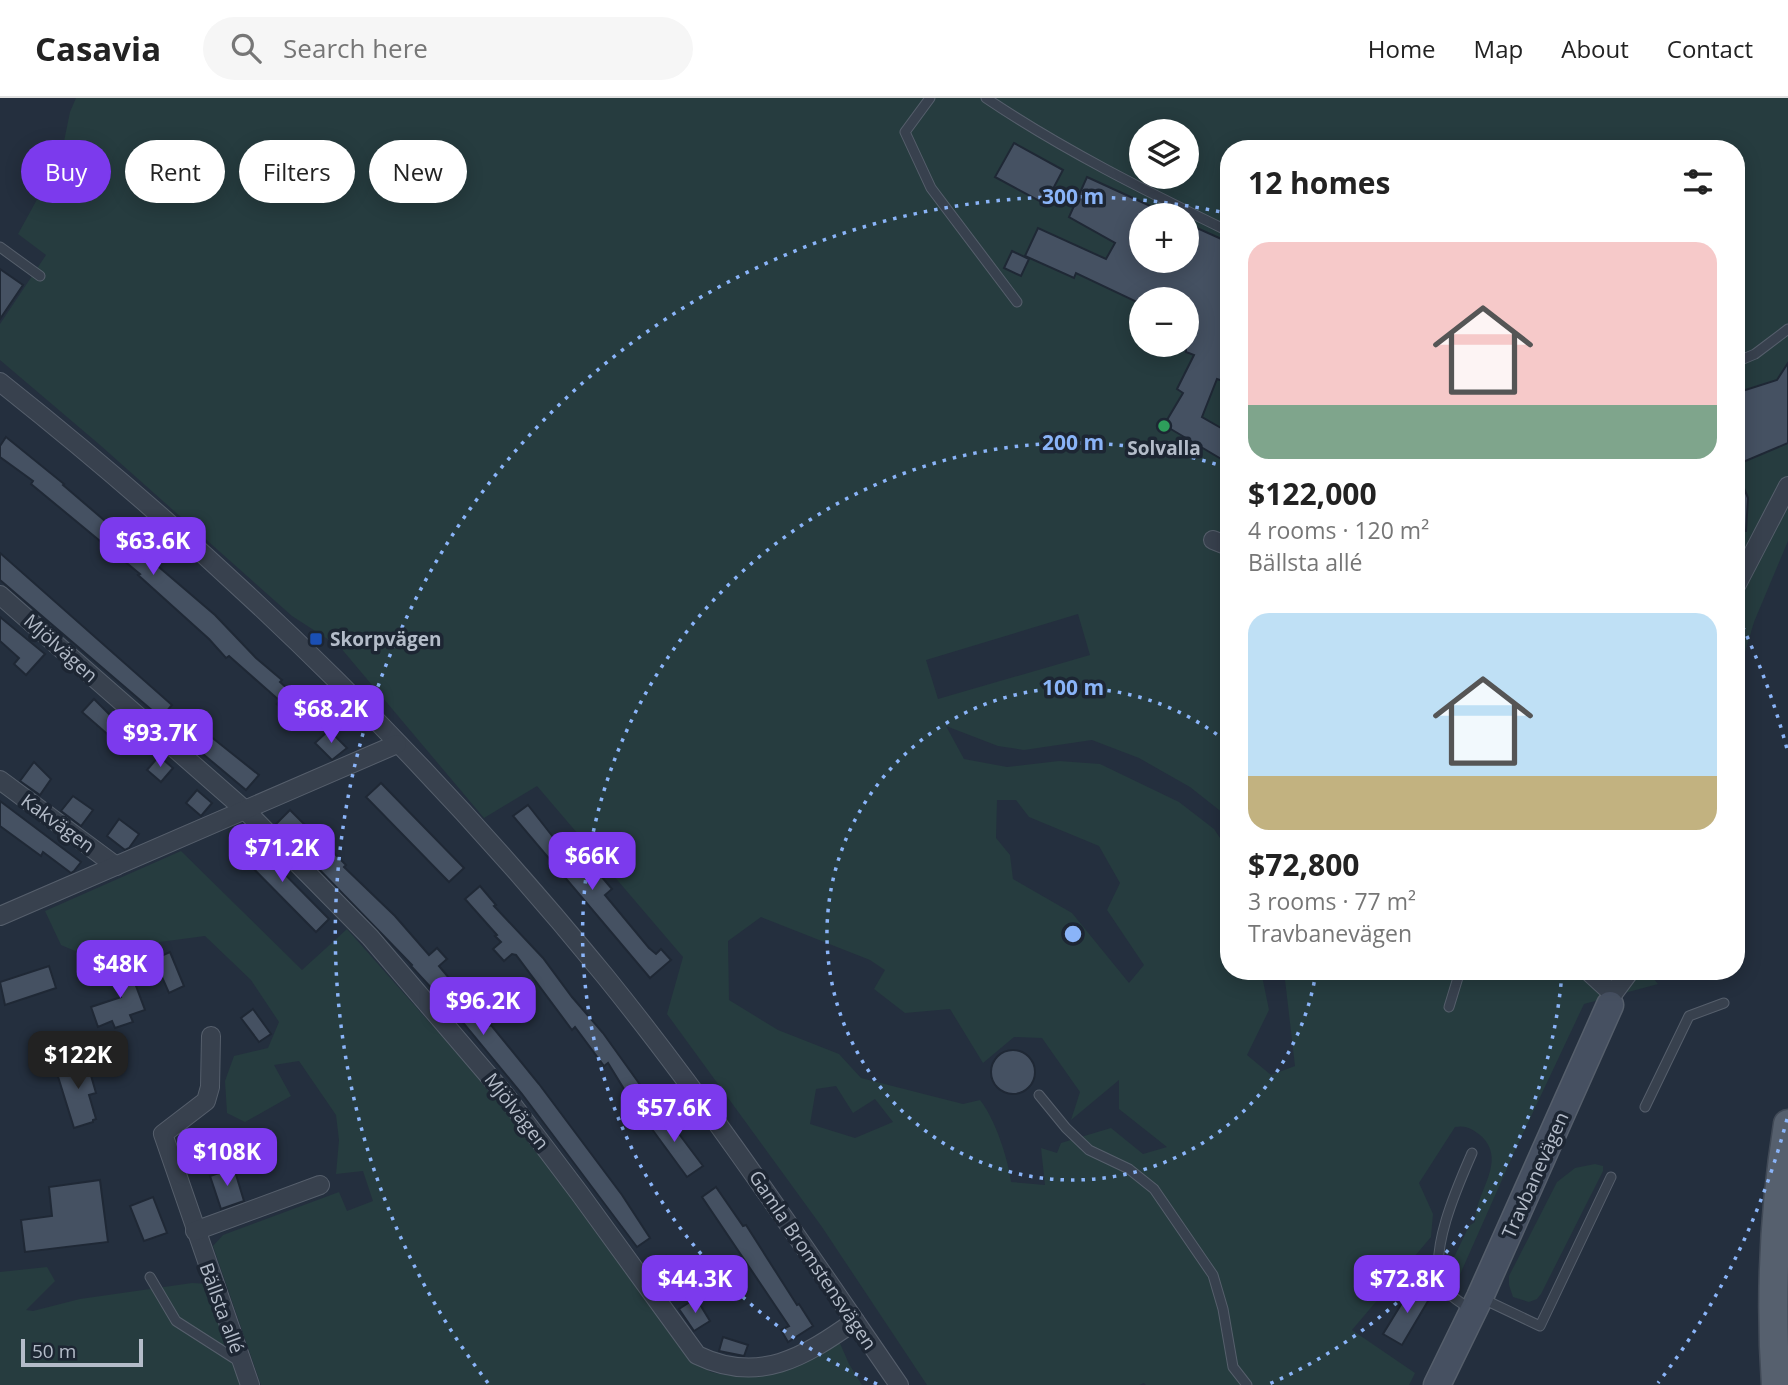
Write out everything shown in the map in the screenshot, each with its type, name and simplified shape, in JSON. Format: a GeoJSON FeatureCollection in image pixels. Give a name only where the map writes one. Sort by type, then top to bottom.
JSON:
{"type":"FeatureCollection","features":[{"type":"Feature","properties":{"kind":"main road"},"geometry":{"type":"LineString","coordinates":[[1776,1385],[1773,1280],[1788,1124]]}},
{"type":"Feature","properties":{"kind":"street","name":"Gamla Bromstensvägen"},"geometry":{"type":"LineString","coordinates":[[0,382],[87,452],[287,631],[513,868],[606,978],[729,1138],[899,1385]]}},
{"type":"Feature","properties":{"kind":"street"},"geometry":{"type":"LineString","coordinates":[[1745,569],[1788,486]]}},
{"type":"Feature","properties":{"kind":"street","name":"Mjölvägen"},"geometry":{"type":"LineString","coordinates":[[0,594],[246,811],[370,937],[491,1078],[580,1194],[697,1355],[708,1363],[733,1372],[769,1373],[804,1357],[855,1321]]}},
{"type":"Feature","properties":{"kind":"street"},"geometry":{"type":"LineString","coordinates":[[0,916],[397,744]]}},
{"type":"Feature","properties":{"kind":"street","name":"Kakvägen"},"geometry":{"type":"LineString","coordinates":[[0,780],[116,866]]}},
{"type":"Feature","properties":{"kind":"street"},"geometry":{"type":"LineString","coordinates":[[1595,980],[1611,999],[1624,980]]}},
{"type":"Feature","properties":{"kind":"street","name":"Travbanevägen"},"geometry":{"type":"LineString","coordinates":[[1437,1385],[1476,1305],[1611,999]]}},
{"type":"Feature","properties":{"kind":"street","name":"Bällsta allé"},"geometry":{"type":"LineString","coordinates":[[211,1036],[210,1087],[206,1101],[163,1135],[250,1385]]}},
{"type":"Feature","properties":{"kind":"street"},"geometry":{"type":"LineString","coordinates":[[195,1231],[320,1185]]}},
{"type":"Feature","properties":{"kind":"lane"},"geometry":{"type":"LineString","coordinates":[[930,98],[905,132],[932,188],[1017,302]]}},
{"type":"Feature","properties":{"kind":"lane"},"geometry":{"type":"LineString","coordinates":[[986,98],[1019,120],[1130,183],[1220,227]]}},
{"type":"Feature","properties":{"kind":"lane"},"geometry":{"type":"LineString","coordinates":[[0,247],[40,276]]}},
{"type":"Feature","properties":{"kind":"lane"},"geometry":{"type":"LineString","coordinates":[[1745,358],[1755,354],[1788,329]]}},
{"type":"Feature","properties":{"kind":"lane"},"geometry":{"type":"LineString","coordinates":[[1449,1007],[1457,980]]}},
{"type":"Feature","properties":{"kind":"lane"},"geometry":{"type":"LineString","coordinates":[[1646,1107],[1689,1016],[1724,1003]]}},
{"type":"Feature","properties":{"kind":"lane"},"geometry":{"type":"LineString","coordinates":[[1039,1095],[1066,1128],[1089,1150],[1129,1170],[1154,1189],[1213,1275],[1223,1309],[1234,1367],[1247,1385]]}},
{"type":"Feature","properties":{"kind":"lane"},"geometry":{"type":"LineString","coordinates":[[1472,1153],[1453,1195],[1438,1255],[1438,1272],[1443,1288],[1476,1305],[1540,1326],[1611,1177]]}},
{"type":"Feature","properties":{"kind":"lane"},"geometry":{"type":"LineString","coordinates":[[150,1277],[176,1321],[242,1363]]}},
{"type":"Feature","properties":{"kind":"green space"},"geometry":{"type":"Polygon","coordinates":[[[76,98],[1788,98],[1788,541],[1754,622],[1745,652],[1745,140],[1220,140],[1220,811],[1190,787],[1139,758],[1092,740],[1024,750],[998,746],[946,726],[964,759],[1007,767],[1059,761],[1100,764],[1179,802],[1214,829],[1220,838],[1220,980],[1263,980],[1269,1010],[1247,1055],[1271,1075],[1295,1066],[1285,980],[1655,980],[1658,984],[1584,1004],[1454,1288],[1446,1278],[1447,1272],[1469,1226],[1475,1222],[1491,1166],[1488,1145],[1471,1129],[1455,1127],[1419,1183],[1433,1214],[1431,1237],[1352,1330],[1415,1373],[1409,1385],[927,1385],[822,1227],[667,1014],[683,957],[537,786],[484,818],[340,647],[292,616],[0,360],[0,324],[46,255],[18,234],[35,203],[111,203],[111,140],[64,140],[76,98]],[[1078,614],[926,660],[938,699],[1090,655],[1078,614]],[[997,800],[996,838],[1010,855],[1013,879],[1072,913],[1129,983],[1144,965],[1107,910],[1120,883],[1099,846],[1029,817],[1016,800],[997,800]],[[761,917],[728,941],[729,1000],[778,1030],[839,1054],[861,1078],[963,1104],[980,1100],[1000,1139],[1011,1182],[1045,1185],[1041,1148],[1057,1153],[1061,1143],[1111,1128],[1143,1154],[1167,1147],[1119,1109],[1119,1080],[1071,1120],[1080,1092],[1042,1038],[1014,1037],[983,1063],[950,1009],[905,1013],[874,989],[885,970],[870,960],[761,917]],[[836,1086],[816,1089],[810,1124],[855,1138],[893,1122],[875,1099],[853,1113],[836,1086]]]}},
{"type":"Feature","properties":{"kind":"green space"},"geometry":{"type":"Polygon","coordinates":[[[181,851],[302,970],[347,929],[515,1119],[688,1356],[711,1372],[745,1376],[795,1365],[839,1341],[862,1385],[261,1385],[213,1246],[223,1235],[339,1192],[347,1211],[373,1201],[363,1171],[336,1174],[339,1140],[336,1115],[299,1061],[274,1065],[291,1096],[245,1122],[227,1113],[225,1081],[234,1056],[268,1048],[279,1022],[251,980],[205,936],[137,945],[87,956],[61,945],[45,911],[181,851]]]}},
{"type":"Feature","properties":{"kind":"green space"},"geometry":{"type":"Polygon","coordinates":[[[1595,1164],[1603,1166],[1603,1171],[1541,1294],[1529,1302],[1513,1297],[1509,1276],[1557,1182],[1575,1168],[1595,1164]]]}},
{"type":"Feature","properties":{"kind":"green space"},"geometry":{"type":"Polygon","coordinates":[[[47,1267],[55,1281],[26,1310],[33,1311],[80,1299],[192,1283],[207,1284],[247,1385],[0,1385],[0,1272],[47,1267]]]}},
{"type":"Feature","properties":{"kind":"building"},"geometry":{"type":"Polygon","coordinates":[[[1014,143],[1063,170],[1045,204],[995,177],[1014,143]]]}},
{"type":"Feature","properties":{"kind":"building"},"geometry":{"type":"Polygon","coordinates":[[[1087,177],[1144,203],[1129,203],[1129,273],[1199,273],[1199,229],[1220,238],[1220,380],[1217,379],[1202,417],[1220,427],[1220,458],[1164,425],[1183,393],[1177,389],[1193,357],[1199,357],[1199,287],[1129,287],[1129,298],[1076,273],[1074,278],[1025,256],[1038,228],[1106,259],[1115,243],[1069,217],[1087,177]]]}},
{"type":"Feature","properties":{"kind":"building"},"geometry":{"type":"Polygon","coordinates":[[[1012,251],[1029,259],[1021,276],[1004,268],[1012,251]]]}},
{"type":"Feature","properties":{"kind":"building"},"geometry":{"type":"Polygon","coordinates":[[[0,269],[23,285],[0,319],[0,269]]]}},
{"type":"Feature","properties":{"kind":"building"},"geometry":{"type":"Polygon","coordinates":[[[1788,363],[1788,443],[1745,461],[1745,390],[1777,380],[1788,363]]]}},
{"type":"Feature","properties":{"kind":"building"},"geometry":{"type":"Polygon","coordinates":[[[6,437],[215,615],[256,658],[282,680],[280,682],[309,708],[297,722],[277,704],[280,701],[229,656],[226,658],[209,639],[138,575],[140,574],[31,484],[33,481],[0,457],[0,446],[6,437]]]}},
{"type":"Feature","properties":{"kind":"building"},"geometry":{"type":"Polygon","coordinates":[[[1745,491],[1748,498],[1745,531],[1745,491]]]}},
{"type":"Feature","properties":{"kind":"building"},"geometry":{"type":"Polygon","coordinates":[[[0,553],[172,705],[161,718],[0,580],[0,553]]]}},
{"type":"Feature","properties":{"kind":"building"},"geometry":{"type":"Polygon","coordinates":[[[0,617],[45,654],[26,675],[14,664],[19,658],[0,641],[0,617]]]}},
{"type":"Feature","properties":{"kind":"building"},"geometry":{"type":"Polygon","coordinates":[[[94,699],[125,730],[127,728],[140,740],[129,753],[82,712],[94,699]]]}},
{"type":"Feature","properties":{"kind":"building"},"geometry":{"type":"Polygon","coordinates":[[[190,720],[259,775],[246,790],[179,734],[190,720]]]}},
{"type":"Feature","properties":{"kind":"building"},"geometry":{"type":"Polygon","coordinates":[[[329,730],[347,748],[332,760],[315,743],[329,730]]]}},
{"type":"Feature","properties":{"kind":"building"},"geometry":{"type":"Polygon","coordinates":[[[159,756],[173,768],[161,782],[147,770],[159,756]]]}},
{"type":"Feature","properties":{"kind":"building"},"geometry":{"type":"Polygon","coordinates":[[[34,762],[51,779],[40,795],[20,781],[34,762]]]}},
{"type":"Feature","properties":{"kind":"building"},"geometry":{"type":"Polygon","coordinates":[[[381,783],[464,868],[449,882],[366,797],[381,783]]]}},
{"type":"Feature","properties":{"kind":"building"},"geometry":{"type":"Polygon","coordinates":[[[197,790],[212,803],[201,816],[186,803],[197,790]]]}},
{"type":"Feature","properties":{"kind":"building"},"geometry":{"type":"Polygon","coordinates":[[[73,796],[93,810],[81,826],[61,811],[73,796]]]}},
{"type":"Feature","properties":{"kind":"building"},"geometry":{"type":"Polygon","coordinates":[[[0,801],[81,862],[74,871],[71,873],[43,852],[41,856],[0,826],[0,801]]]}},
{"type":"Feature","properties":{"kind":"building"},"geometry":{"type":"Polygon","coordinates":[[[528,805],[557,842],[563,847],[570,841],[582,855],[575,860],[594,882],[601,876],[612,889],[605,895],[649,948],[656,954],[661,949],[671,960],[650,978],[513,816],[528,805]]]}},
{"type":"Feature","properties":{"kind":"building"},"geometry":{"type":"Polygon","coordinates":[[[290,810],[309,829],[295,843],[276,824],[290,810]]]}},
{"type":"Feature","properties":{"kind":"building"},"geometry":{"type":"Polygon","coordinates":[[[119,819],[139,834],[125,850],[107,836],[119,819]]]}},
{"type":"Feature","properties":{"kind":"building"},"geometry":{"type":"Polygon","coordinates":[[[248,837],[329,919],[316,932],[235,850],[248,837]]]}},
{"type":"Feature","properties":{"kind":"building"},"geometry":{"type":"Polygon","coordinates":[[[328,847],[429,955],[437,948],[447,959],[439,966],[539,1084],[622,1195],[650,1238],[637,1247],[522,1094],[460,1019],[412,965],[312,862],[328,847]]]}},
{"type":"Feature","properties":{"kind":"building"},"geometry":{"type":"Polygon","coordinates":[[[480,886],[496,905],[494,906],[543,958],[603,1033],[646,1093],[632,1102],[608,1063],[604,1066],[575,1027],[572,1030],[516,955],[512,954],[504,961],[493,949],[501,942],[465,899],[480,886]]]}},
{"type":"Feature","properties":{"kind":"building"},"geometry":{"type":"Polygon","coordinates":[[[170,952],[184,986],[169,993],[154,959],[170,952]]]}},
{"type":"Feature","properties":{"kind":"building"},"geometry":{"type":"Polygon","coordinates":[[[127,962],[145,1010],[130,1015],[133,1022],[115,1028],[112,1021],[98,1027],[91,1007],[121,997],[111,968],[127,962]]]}},
{"type":"Feature","properties":{"kind":"building"},"geometry":{"type":"Polygon","coordinates":[[[49,966],[56,988],[5,1005],[0,982],[49,966]]]}},
{"type":"Feature","properties":{"kind":"building"},"geometry":{"type":"Polygon","coordinates":[[[253,1009],[271,1034],[259,1042],[241,1018],[253,1009]]]}},
{"type":"Feature","properties":{"kind":"building"},"geometry":{"type":"Polygon","coordinates":[[[1013,1050],[1029,1056],[1035,1072],[1029,1088],[1013,1094],[997,1088],[991,1072],[997,1056],[1013,1050]]]}},
{"type":"Feature","properties":{"kind":"building"},"geometry":{"type":"Polygon","coordinates":[[[86,1058],[96,1093],[89,1095],[96,1119],[74,1128],[55,1067],[86,1058]]]}},
{"type":"Feature","properties":{"kind":"building"},"geometry":{"type":"Polygon","coordinates":[[[661,1110],[703,1166],[687,1177],[646,1121],[661,1110]]]}},
{"type":"Feature","properties":{"kind":"building"},"geometry":{"type":"Polygon","coordinates":[[[234,1168],[244,1201],[221,1209],[210,1176],[234,1168]]]}},
{"type":"Feature","properties":{"kind":"building"},"geometry":{"type":"Polygon","coordinates":[[[100,1180],[108,1242],[25,1252],[21,1220],[52,1216],[49,1187],[100,1180]]]}},
{"type":"Feature","properties":{"kind":"building"},"geometry":{"type":"Polygon","coordinates":[[[716,1187],[743,1226],[746,1225],[813,1326],[788,1342],[781,1330],[789,1326],[702,1197],[716,1187]]]}},
{"type":"Feature","properties":{"kind":"building"},"geometry":{"type":"Polygon","coordinates":[[[153,1197],[167,1233],[144,1241],[130,1206],[153,1197]]]}},
{"type":"Feature","properties":{"kind":"building"},"geometry":{"type":"Polygon","coordinates":[[[666,1256],[682,1278],[665,1290],[650,1267],[666,1256]]]}},
{"type":"Feature","properties":{"kind":"building"},"geometry":{"type":"Polygon","coordinates":[[[1413,1285],[1431,1296],[1402,1345],[1383,1334],[1413,1285]]]}},
{"type":"Feature","properties":{"kind":"building"},"geometry":{"type":"Polygon","coordinates":[[[696,1298],[710,1321],[694,1331],[679,1309],[696,1298]]]}},
{"type":"Feature","properties":{"kind":"building"},"geometry":{"type":"Polygon","coordinates":[[[723,1337],[748,1345],[744,1356],[719,1351],[723,1337]]]}},
{"type":"Feature","properties":{"kind":"place","name":"Solvalla"},"geometry":{"type":"Point","coordinates":[1164,426]}},
{"type":"Feature","properties":{"kind":"place","name":"Skorpvägen"},"geometry":{"type":"Point","coordinates":[316,639]}}]}
